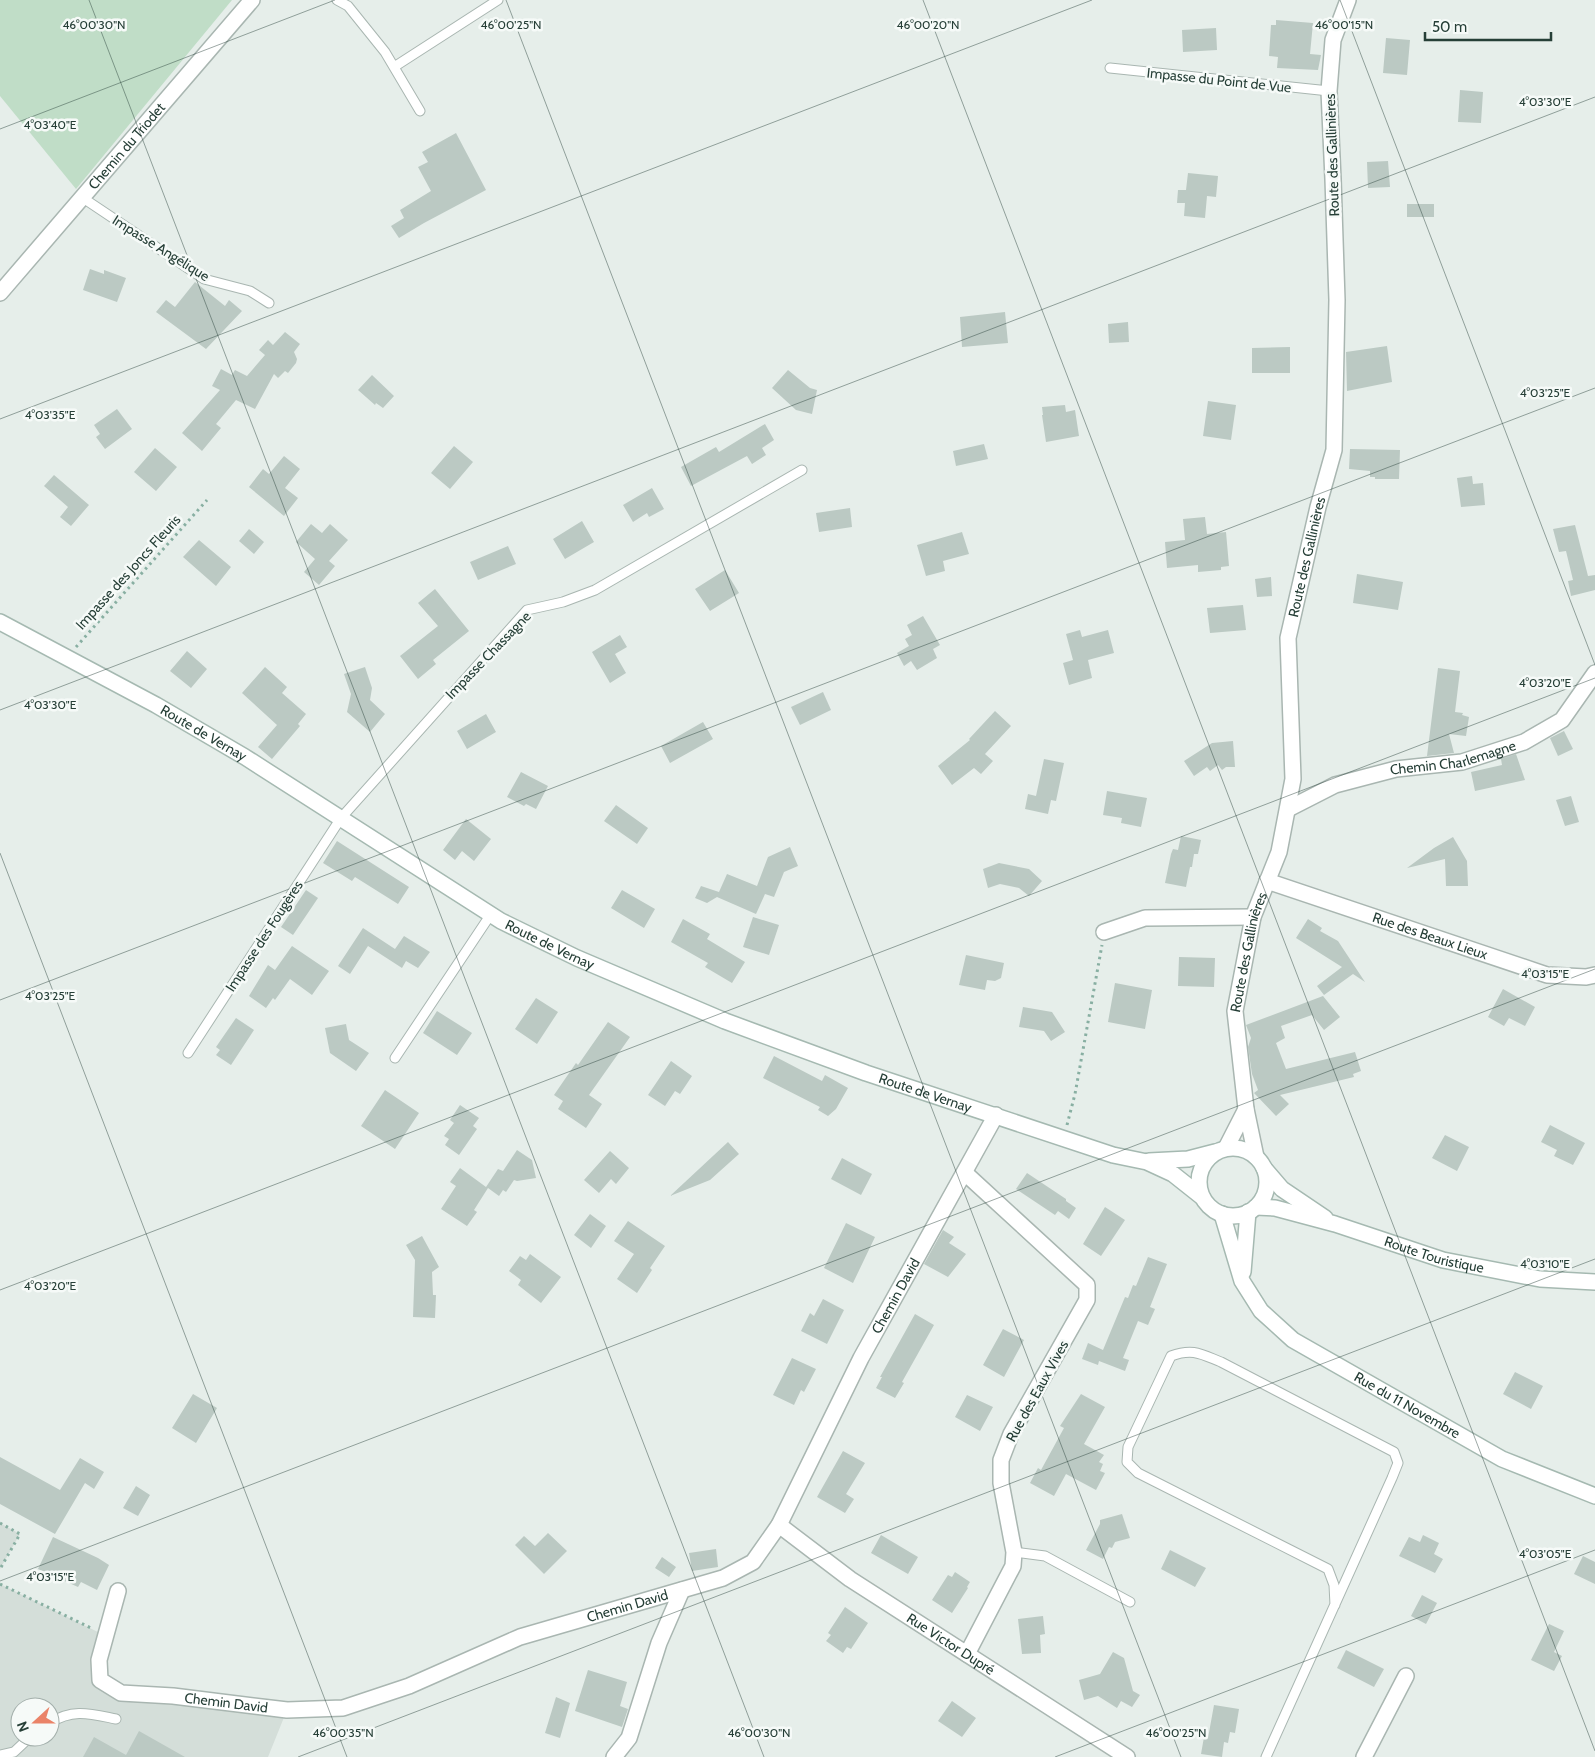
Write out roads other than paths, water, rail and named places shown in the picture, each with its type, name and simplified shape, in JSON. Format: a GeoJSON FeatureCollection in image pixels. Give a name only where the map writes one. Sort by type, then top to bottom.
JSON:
{"type":"FeatureCollection","features":[{"type":"Feature","properties":{"kind":"street","name":"Chemin du Triodet"},"geometry":{"type":"LineString","coordinates":[[0,293],[252,0]]}},
{"type":"Feature","properties":{"kind":"street","name":"Route des Gallinières"},"geometry":{"type":"LineString","coordinates":[[1260,1162],[1246,1109],[1235,1011],[1253,916],[1279,852],[1288,809],[1293,779],[1288,638],[1318,507],[1334,450],[1336,300],[1329,91],[1333,40],[1348,0]]}},
{"type":"Feature","properties":{"kind":"street","name":"Route de Vernay"},"geometry":{"type":"LineString","coordinates":[[0,622],[156,704],[245,757],[491,914],[577,958],[725,1021],[866,1073],[1113,1154],[1147,1162],[1173,1174],[1202,1197]]}},
{"type":"Feature","properties":{"kind":"street","name":"Chemin Charlemagne"},"geometry":{"type":"LineString","coordinates":[[1288,809],[1335,784],[1396,769],[1462,762],[1524,742],[1562,720],[1595,673]]}},
{"type":"Feature","properties":{"kind":"street","name":"Rue des Beaux Lieux"},"geometry":{"type":"LineString","coordinates":[[1268,881],[1547,975],[1586,977],[1595,975]]}},
{"type":"Feature","properties":{"kind":"street"},"geometry":{"type":"LineString","coordinates":[[1104,932],[1144,918],[1253,916]]}},
{"type":"Feature","properties":{"kind":"street"},"geometry":{"type":"LineString","coordinates":[[1222,1150],[1246,1109]]}},
{"type":"Feature","properties":{"kind":"street","name":"Chemin David"},"geometry":{"type":"LineString","coordinates":[[118,1591],[99,1660],[100,1680],[121,1692],[174,1696],[287,1710],[343,1708],[409,1686],[520,1638],[723,1578],[753,1562],[779,1525],[861,1358],[996,1115]]}},
{"type":"Feature","properties":{"kind":"street","name":"Route de Vernay"},"geometry":{"type":"LineString","coordinates":[[1147,1162],[1188,1159],[1222,1150]]}},
{"type":"Feature","properties":{"kind":"street"},"geometry":{"type":"LineString","coordinates":[[1222,1150],[1244,1150],[1260,1162],[1267,1177],[1266,1188],[1263,1199],[1252,1210],[1231,1216],[1222,1214],[1207,1204],[1202,1197],[1199,1186],[1200,1176],[1203,1166],[1209,1157],[1222,1150]]}},
{"type":"Feature","properties":{"kind":"street","name":"Route Touristique"},"geometry":{"type":"LineString","coordinates":[[1260,1162],[1282,1189],[1335,1224]]}},
{"type":"Feature","properties":{"kind":"street","name":"Rue des Eaux Vives"},"geometry":{"type":"LineString","coordinates":[[965,1173],[1087,1285],[1088,1300],[1011,1434],[1001,1460],[1001,1483],[1014,1552],[1013,1566],[967,1654]]}},
{"type":"Feature","properties":{"kind":"street","name":"Route Touristique"},"geometry":{"type":"LineString","coordinates":[[1252,1210],[1275,1208],[1335,1224],[1443,1260],[1540,1279],[1595,1282]]}},
{"type":"Feature","properties":{"kind":"street"},"geometry":{"type":"LineString","coordinates":[[1242,1281],[1252,1210]]}},
{"type":"Feature","properties":{"kind":"street","name":"Rue du 11 Novembre"},"geometry":{"type":"LineString","coordinates":[[1222,1214],[1242,1281],[1261,1311],[1293,1340],[1502,1459],[1595,1496]]}},
{"type":"Feature","properties":{"kind":"street","name":"Rue Victor Dupré"},"geometry":{"type":"LineString","coordinates":[[779,1525],[850,1580],[1127,1757]]}},
{"type":"Feature","properties":{"kind":"street"},"geometry":{"type":"LineString","coordinates":[[614,1757],[629,1738],[659,1643],[682,1590]]}},
{"type":"Feature","properties":{"kind":"street"},"geometry":{"type":"LineString","coordinates":[[1364,1757],[1406,1676]]}},
{"type":"Feature","properties":{"kind":"lane"},"geometry":{"type":"LineString","coordinates":[[337,0],[348,6],[385,52],[420,111]]}},
{"type":"Feature","properties":{"kind":"lane"},"geometry":{"type":"LineString","coordinates":[[394,66],[498,0]]}},
{"type":"Feature","properties":{"kind":"lane","name":"Impasse du Point de Vue"},"geometry":{"type":"LineString","coordinates":[[1110,68],[1329,91]]}},
{"type":"Feature","properties":{"kind":"lane","name":"Impasse Angélique"},"geometry":{"type":"LineString","coordinates":[[82,198],[204,279],[250,291],[269,303]]}},
{"type":"Feature","properties":{"kind":"lane","name":"Impasse Chassagne"},"geometry":{"type":"LineString","coordinates":[[341,818],[527,610],[563,602],[595,590],[802,470]]}},
{"type":"Feature","properties":{"kind":"lane","name":"Impasse des Fougères"},"geometry":{"type":"LineString","coordinates":[[188,1053],[341,818]]}},
{"type":"Feature","properties":{"kind":"lane"},"geometry":{"type":"LineString","coordinates":[[395,1058],[491,914]]}},
{"type":"Feature","properties":{"kind":"lane"},"geometry":{"type":"LineString","coordinates":[[1266,1757],[1335,1605],[1398,1463],[1394,1452],[1221,1362],[1196,1351],[1182,1352],[1171,1356],[1128,1447],[1127,1462],[1138,1473],[1328,1569],[1334,1585],[1335,1605]]}},
{"type":"Feature","properties":{"kind":"lane"},"geometry":{"type":"LineString","coordinates":[[1014,1552],[1045,1556],[1130,1602]]}},
{"type":"Feature","properties":{"kind":"lane"},"geometry":{"type":"LineString","coordinates":[[60,1718],[83,1712],[116,1719]]}},
{"type":"Feature","properties":{"kind":"lane"},"geometry":{"type":"LineString","coordinates":[[0,1755],[13,1755]]}}]}
